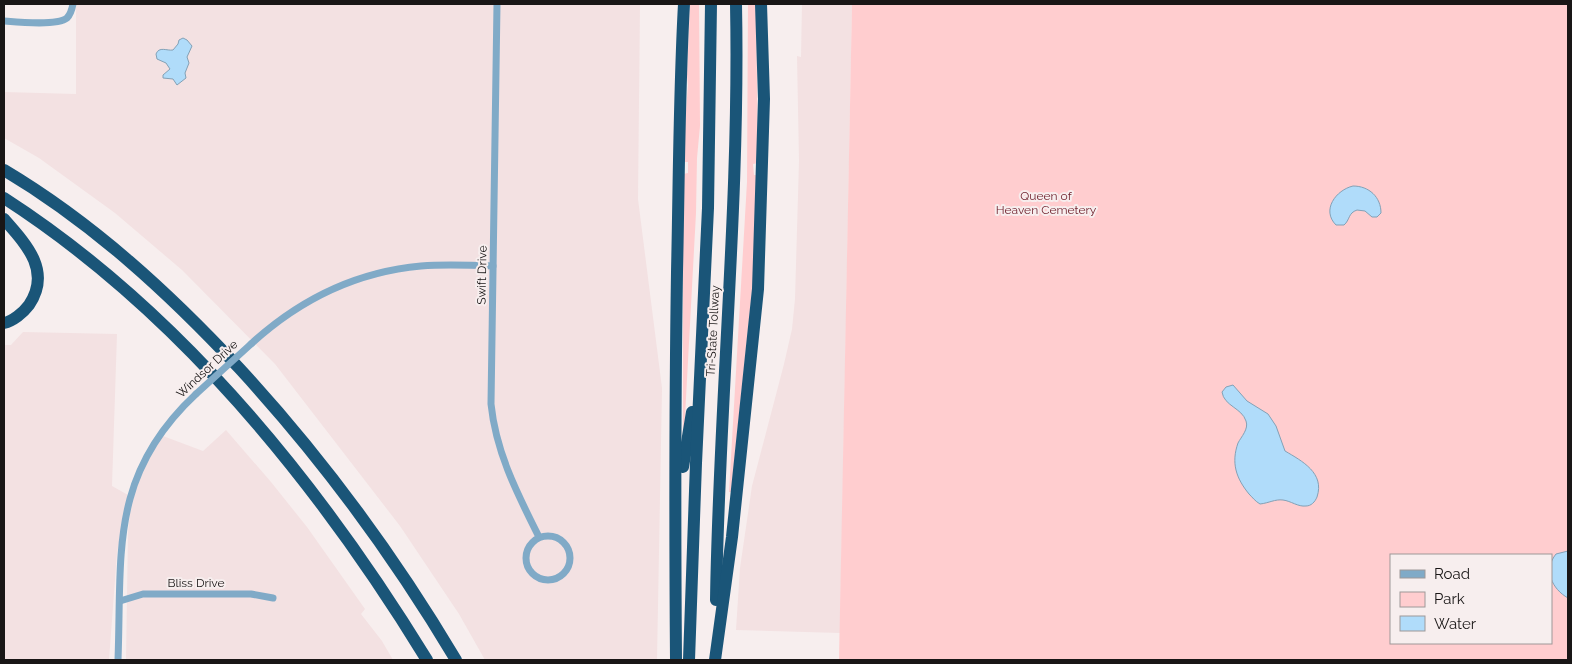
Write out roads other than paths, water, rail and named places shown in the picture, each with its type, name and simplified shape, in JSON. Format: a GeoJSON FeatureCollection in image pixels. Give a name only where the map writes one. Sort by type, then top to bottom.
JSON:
{"type":"FeatureCollection","features":[{"type":"Feature","properties":{"kind":"highway"},"geometry":{"type":"LineString","coordinates":[[676,660],[678,167],[684,4]]}},
{"type":"Feature","properties":{"kind":"highway","name":"Tri-State Tollway"},"geometry":{"type":"LineString","coordinates":[[689,660],[699,383],[708,208],[711,4]]}},
{"type":"Feature","properties":{"kind":"highway","name":"Tri-State Tollway"},"geometry":{"type":"LineString","coordinates":[[715,660],[720,454],[735,161],[736,4]]}},
{"type":"Feature","properties":{"kind":"highway"},"geometry":{"type":"LineString","coordinates":[[715,660],[732,537],[758,289],[764,99],[761,4]]}},
{"type":"Feature","properties":{"kind":"highway"},"geometry":{"type":"LineString","coordinates":[[4,170],[64,209],[136,266],[194,321],[253,384],[358,512],[409,586],[456,660]]}},
{"type":"Feature","properties":{"kind":"highway"},"geometry":{"type":"LineString","coordinates":[[4,198],[44,225],[107,274],[166,328],[206,370],[259,428],[323,507],[380,588],[427,660]]}},
{"type":"Feature","properties":{"kind":"highway"},"geometry":{"type":"LineString","coordinates":[[4,219],[31,252],[37,266],[38,279],[36,292],[28,308],[17,317],[4,323]]}},
{"type":"Feature","properties":{"kind":"highway"},"geometry":{"type":"LineString","coordinates":[[676,522],[687,436],[699,383]]}},
{"type":"Feature","properties":{"kind":"street"},"geometry":{"type":"LineString","coordinates":[[4,21],[49,22],[65,19],[70,13],[73,4]]}},
{"type":"Feature","properties":{"kind":"street","name":"Swift Drive"},"geometry":{"type":"LineString","coordinates":[[497,4],[491,404],[495,433],[506,468],[540,538]]}},
{"type":"Feature","properties":{"kind":"street","name":"Windsor Drive"},"geometry":{"type":"LineString","coordinates":[[118,660],[121,552],[124,526],[133,487],[143,463],[158,436],[175,415],[274,324],[304,303],[322,294],[355,280],[387,271],[421,266],[493,266]]}},
{"type":"Feature","properties":{"kind":"street"},"geometry":{"type":"LineString","coordinates":[[546,536],[559,538],[568,547],[570,560],[568,566],[564,573],[558,577],[544,579],[536,576],[530,569],[526,559],[527,552],[530,546],[540,538],[546,536]]}},
{"type":"Feature","properties":{"kind":"street","name":"Bliss Drive"},"geometry":{"type":"LineString","coordinates":[[120,601],[143,594],[251,594],[273,598]]}},
{"type":"Feature","properties":{"kind":"water"},"geometry":{"type":"Polygon","coordinates":[[[183,38],[192,46],[187,57],[189,63],[185,73],[186,78],[177,85],[173,79],[163,78],[163,75],[170,69],[166,63],[157,59],[156,54],[161,49],[173,50],[179,40],[183,38]]]}},
{"type":"Feature","properties":{"kind":"water"},"geometry":{"type":"Polygon","coordinates":[[[1353,186],[1369,190],[1379,202],[1381,213],[1377,217],[1372,217],[1365,211],[1357,210],[1352,213],[1344,225],[1336,225],[1330,213],[1332,201],[1341,192],[1353,186]]]}},
{"type":"Feature","properties":{"kind":"water"},"geometry":{"type":"Polygon","coordinates":[[[1233,385],[1247,401],[1268,414],[1276,426],[1285,451],[1305,464],[1315,475],[1319,489],[1316,499],[1308,506],[1280,500],[1260,504],[1249,494],[1241,482],[1236,470],[1235,457],[1238,443],[1246,430],[1247,424],[1241,413],[1226,401],[1222,392],[1226,387],[1233,385]]]}},
{"type":"Feature","properties":{"kind":"water"},"geometry":{"type":"Polygon","coordinates":[[[1568,551],[1568,598],[1558,590],[1552,581],[1552,560],[1556,554],[1568,551]]]}},
{"type":"Feature","properties":{"kind":"park label","name":"Queen of Heaven Cemetery"},"geometry":{"type":"Point","coordinates":[1046,203]}}]}
